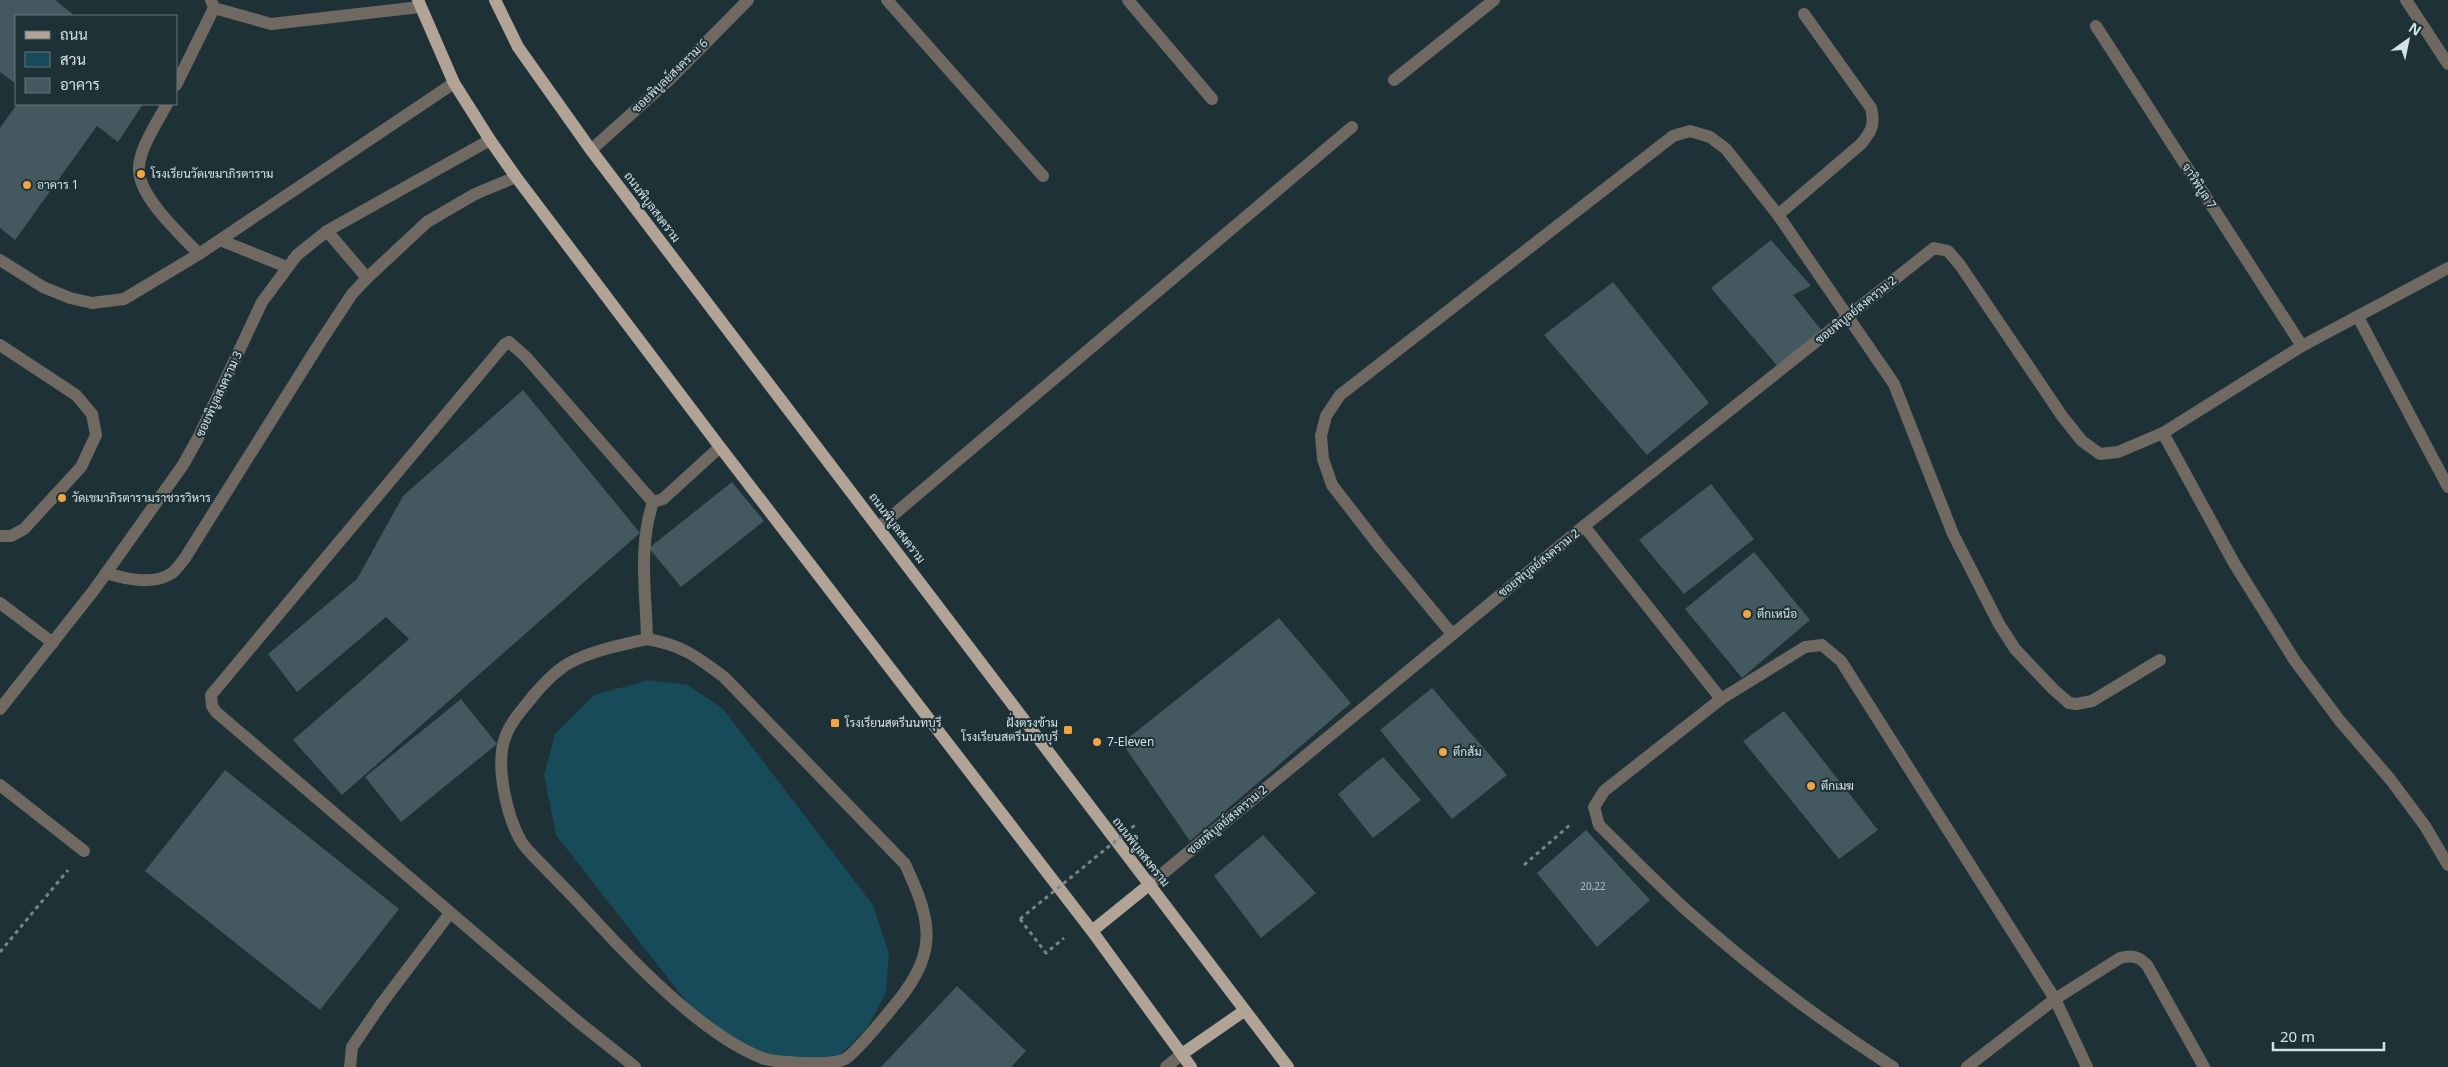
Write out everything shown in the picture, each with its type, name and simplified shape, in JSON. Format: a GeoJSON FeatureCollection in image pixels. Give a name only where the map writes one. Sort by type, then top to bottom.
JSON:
{"type":"FeatureCollection","features":[{"type":"Feature","properties":{"kind":"main road","name":"ถนนพิบูลสงคราม"},"geometry":{"type":"LineString","coordinates":[[495,0],[518,46],[591,150],[1288,1067]]}},
{"type":"Feature","properties":{"kind":"main road"},"geometry":{"type":"LineString","coordinates":[[419,3],[454,82],[490,140],[516,177],[720,447],[1092,931],[1191,1067]]}},
{"type":"Feature","properties":{"kind":"main road"},"geometry":{"type":"LineString","coordinates":[[1092,931],[1150,884]]}},
{"type":"Feature","properties":{"kind":"main road"},"geometry":{"type":"LineString","coordinates":[[1182,1054],[1244,1010]]}},
{"type":"Feature","properties":{"kind":"street","name":"ซอยพิบูลย์สงคราม 6"},"geometry":{"type":"LineString","coordinates":[[591,150],[668,80],[748,0]]}},
{"type":"Feature","properties":{"kind":"street"},"geometry":{"type":"LineString","coordinates":[[887,0],[1043,176]]}},
{"type":"Feature","properties":{"kind":"street"},"geometry":{"type":"LineString","coordinates":[[1128,0],[1212,99]]}},
{"type":"Feature","properties":{"kind":"street"},"geometry":{"type":"LineString","coordinates":[[1394,80],[1494,0]]}},
{"type":"Feature","properties":{"kind":"street"},"geometry":{"type":"LineString","coordinates":[[2406,0],[2448,64]]}},
{"type":"Feature","properties":{"kind":"street"},"geometry":{"type":"LineString","coordinates":[[178,80],[212,4],[271,24],[419,3]]}},
{"type":"Feature","properties":{"kind":"street"},"geometry":{"type":"LineString","coordinates":[[1778,215],[1861,144],[1871,133],[1874,121],[1871,108],[1804,14]]}},
{"type":"Feature","properties":{"kind":"street","name":"จาริพิบูล 7"},"geometry":{"type":"LineString","coordinates":[[2096,26],[2302,346]]}},
{"type":"Feature","properties":{"kind":"street"},"geometry":{"type":"LineString","coordinates":[[0,260],[43,287],[92,303],[124,299],[199,254],[454,82]]}},
{"type":"Feature","properties":{"kind":"street"},"geometry":{"type":"LineString","coordinates":[[166,105],[140,158],[139,171],[145,191],[166,218],[199,254]]}},
{"type":"Feature","properties":{"kind":"street"},"geometry":{"type":"LineString","coordinates":[[879,527],[1352,127]]}},
{"type":"Feature","properties":{"kind":"street"},"geometry":{"type":"LineString","coordinates":[[1452,634],[1380,547],[1332,485],[1323,459],[1321,436],[1326,416],[1340,396],[1673,136],[1690,131],[1710,137],[1726,149],[1778,215],[1894,384],[1954,534],[1998,624],[2015,649],[2069,703],[2076,704],[2092,701],[2160,660]]}},
{"type":"Feature","properties":{"kind":"street","name":"ซอยพิบูลสงคราม 3"},"geometry":{"type":"LineString","coordinates":[[0,709],[53,643],[183,465],[198,438],[262,302],[297,255],[326,231],[490,140]]}},
{"type":"Feature","properties":{"kind":"street"},"geometry":{"type":"LineString","coordinates":[[106,572],[126,580],[155,579],[171,573],[185,558],[352,294],[427,222],[476,194],[516,177]]}},
{"type":"Feature","properties":{"kind":"street"},"geometry":{"type":"LineString","coordinates":[[326,231],[367,278]]}},
{"type":"Feature","properties":{"kind":"street"},"geometry":{"type":"LineString","coordinates":[[220,240],[287,267]]}},
{"type":"Feature","properties":{"kind":"street","name":"ซอยพิบูลย์สงคราม 2"},"geometry":{"type":"LineString","coordinates":[[1150,884],[1584,526],[1934,248],[1948,251],[1960,264],[2062,416],[2082,441],[2100,454],[2118,452],[2163,434]]}},
{"type":"Feature","properties":{"kind":"street"},"geometry":{"type":"LineString","coordinates":[[2448,268],[2302,346],[2163,434],[2234,564],[2294,661],[2340,721],[2390,779],[2425,826],[2448,865]]}},
{"type":"Feature","properties":{"kind":"street"},"geometry":{"type":"LineString","coordinates":[[2358,317],[2448,487]]}},
{"type":"Feature","properties":{"kind":"street"},"geometry":{"type":"LineString","coordinates":[[635,1067],[576,1020],[216,712],[212,706],[211,695],[504,345],[509,342],[520,351],[653,502]]}},
{"type":"Feature","properties":{"kind":"street"},"geometry":{"type":"LineString","coordinates":[[0,345],[76,395],[92,414],[96,435],[81,467],[24,530],[11,536],[0,536]]}},
{"type":"Feature","properties":{"kind":"street"},"geometry":{"type":"LineString","coordinates":[[653,502],[663,499],[720,447]]}},
{"type":"Feature","properties":{"kind":"street"},"geometry":{"type":"LineString","coordinates":[[647,639],[643,547],[645,526],[653,502]]}},
{"type":"Feature","properties":{"kind":"street"},"geometry":{"type":"LineString","coordinates":[[1584,526],[1721,699]]}},
{"type":"Feature","properties":{"kind":"street"},"geometry":{"type":"LineString","coordinates":[[0,603],[53,643]]}},
{"type":"Feature","properties":{"kind":"street"},"geometry":{"type":"LineString","coordinates":[[647,639],[671,643],[691,652],[724,676],[905,864],[924,910],[927,948],[919,973],[887,1015],[845,1060],[818,1063],[764,1059],[736,1045],[713,1030],[637,965],[521,842],[504,794],[501,766],[504,738],[516,716],[546,680],[569,663],[595,651],[647,639]]}},
{"type":"Feature","properties":{"kind":"street"},"geometry":{"type":"LineString","coordinates":[[1893,1067],[1841,1034],[1779,987],[1692,915],[1599,824],[1594,807],[1604,791],[1721,699],[1805,647],[1822,645],[1841,661],[2055,999],[2087,1067]]}},
{"type":"Feature","properties":{"kind":"street"},"geometry":{"type":"LineString","coordinates":[[0,785],[84,851]]}},
{"type":"Feature","properties":{"kind":"street"},"geometry":{"type":"LineString","coordinates":[[350,1067],[352,1047],[382,1003],[450,913]]}},
{"type":"Feature","properties":{"kind":"street"},"geometry":{"type":"LineString","coordinates":[[1967,1067],[2055,999],[2120,958],[2139,957],[2148,965],[2204,1067]]}},
{"type":"Feature","properties":{"kind":"street"},"geometry":{"type":"LineString","coordinates":[[1166,1067],[1182,1054]]}},
{"type":"Feature","properties":{"kind":"path"},"geometry":{"type":"LineString","coordinates":[[1524,865],[1599,798]]}},
{"type":"Feature","properties":{"kind":"path"},"geometry":{"type":"LineString","coordinates":[[1046,953],[1020,919],[1135,825]]}},
{"type":"Feature","properties":{"kind":"path"},"geometry":{"type":"LineString","coordinates":[[0,952],[84,851]]}},
{"type":"Feature","properties":{"kind":"green space"},"geometry":{"type":"Polygon","coordinates":[[[649,680],[688,685],[723,709],[873,905],[889,953],[886,993],[867,1028],[834,1061],[755,1060],[714,1037],[556,835],[544,775],[555,734],[594,695],[649,680]]]}},
{"type":"Feature","properties":{"kind":"building"},"geometry":{"type":"Polygon","coordinates":[[[0,0],[55,0],[74,15],[15,15],[15,83],[0,72],[0,0]]]}},
{"type":"Feature","properties":{"kind":"building","name":"อาคาร 1"},"geometry":{"type":"Polygon","coordinates":[[[16,105],[142,105],[118,142],[97,126],[15,240],[0,228],[0,128],[16,105]]]}},
{"type":"Feature","properties":{"kind":"building"},"geometry":{"type":"Polygon","coordinates":[[[1771,240],[1811,286],[1793,295],[1823,332],[1780,369],[1711,288],[1771,240]]]}},
{"type":"Feature","properties":{"kind":"building"},"geometry":{"type":"Polygon","coordinates":[[[1613,282],[1709,403],[1647,455],[1544,335],[1613,282]]]}},
{"type":"Feature","properties":{"kind":"building"},"geometry":{"type":"Polygon","coordinates":[[[523,390],[640,533],[342,795],[293,740],[409,639],[386,617],[297,692],[268,654],[357,579],[403,496],[523,390]]]}},
{"type":"Feature","properties":{"kind":"building"},"geometry":{"type":"Polygon","coordinates":[[[732,482],[764,521],[681,587],[649,548],[732,482]]]}},
{"type":"Feature","properties":{"kind":"building"},"geometry":{"type":"Polygon","coordinates":[[[1711,484],[1754,539],[1684,594],[1639,540],[1711,484]]]}},
{"type":"Feature","properties":{"kind":"building","name":"ตึกเหนือ"},"geometry":{"type":"Polygon","coordinates":[[[1754,552],[1810,620],[1742,678],[1685,609],[1754,552]]]}},
{"type":"Feature","properties":{"kind":"building"},"geometry":{"type":"Polygon","coordinates":[[[1279,618],[1351,703],[1190,841],[1122,743],[1279,618]]]}},
{"type":"Feature","properties":{"kind":"building","name":"ตึกส้ม"},"geometry":{"type":"Polygon","coordinates":[[[1432,688],[1507,775],[1452,819],[1380,730],[1432,688]]]}},
{"type":"Feature","properties":{"kind":"building"},"geometry":{"type":"Polygon","coordinates":[[[461,699],[497,744],[401,822],[365,777],[461,699]]]}},
{"type":"Feature","properties":{"kind":"building","name":"ตึกเมฆ"},"geometry":{"type":"Polygon","coordinates":[[[1784,711],[1878,830],[1839,859],[1743,741],[1784,711]]]}},
{"type":"Feature","properties":{"kind":"building"},"geometry":{"type":"Polygon","coordinates":[[[1383,757],[1421,800],[1373,838],[1338,794],[1383,757]]]}},
{"type":"Feature","properties":{"kind":"building"},"geometry":{"type":"Polygon","coordinates":[[[225,770],[399,909],[320,1010],[145,871],[225,770]]]}},
{"type":"Feature","properties":{"kind":"building"},"geometry":{"type":"Polygon","coordinates":[[[1586,830],[1650,900],[1597,947],[1537,873],[1586,830]]]}},
{"type":"Feature","properties":{"kind":"building"},"geometry":{"type":"Polygon","coordinates":[[[1263,835],[1316,893],[1261,938],[1214,876],[1263,835]]]}},
{"type":"Feature","properties":{"kind":"building"},"geometry":{"type":"Polygon","coordinates":[[[957,986],[1026,1051],[1011,1067],[881,1067],[957,986]]]}},
{"type":"Feature","properties":{"kind":"place","name":"โรงเรียนวัดเขมาภิรตาราม"},"geometry":{"type":"Point","coordinates":[141,174]}},
{"type":"Feature","properties":{"kind":"place","name":"อาคาร 1"},"geometry":{"type":"Point","coordinates":[27,185]}},
{"type":"Feature","properties":{"kind":"place","name":"วัดเขมาภิรตารามราชวรวิหาร"},"geometry":{"type":"Point","coordinates":[62,498]}},
{"type":"Feature","properties":{"kind":"place","name":"ตึกเหนือ"},"geometry":{"type":"Point","coordinates":[1747,614]}},
{"type":"Feature","properties":{"kind":"place","name":"โรงเรียนสตรีนนทบุรี"},"geometry":{"type":"Point","coordinates":[835,723]}},
{"type":"Feature","properties":{"kind":"place","name":"ฝั่งตรงข้าม โรงเรียนสตรีนนทบุรี"},"geometry":{"type":"Point","coordinates":[1068,730]}},
{"type":"Feature","properties":{"kind":"place","name":"7-Eleven"},"geometry":{"type":"Point","coordinates":[1097,742]}},
{"type":"Feature","properties":{"kind":"place","name":"ตึกส้ม"},"geometry":{"type":"Point","coordinates":[1443,752]}},
{"type":"Feature","properties":{"kind":"place","name":"ตึกเมฆ"},"geometry":{"type":"Point","coordinates":[1811,786]}}]}
